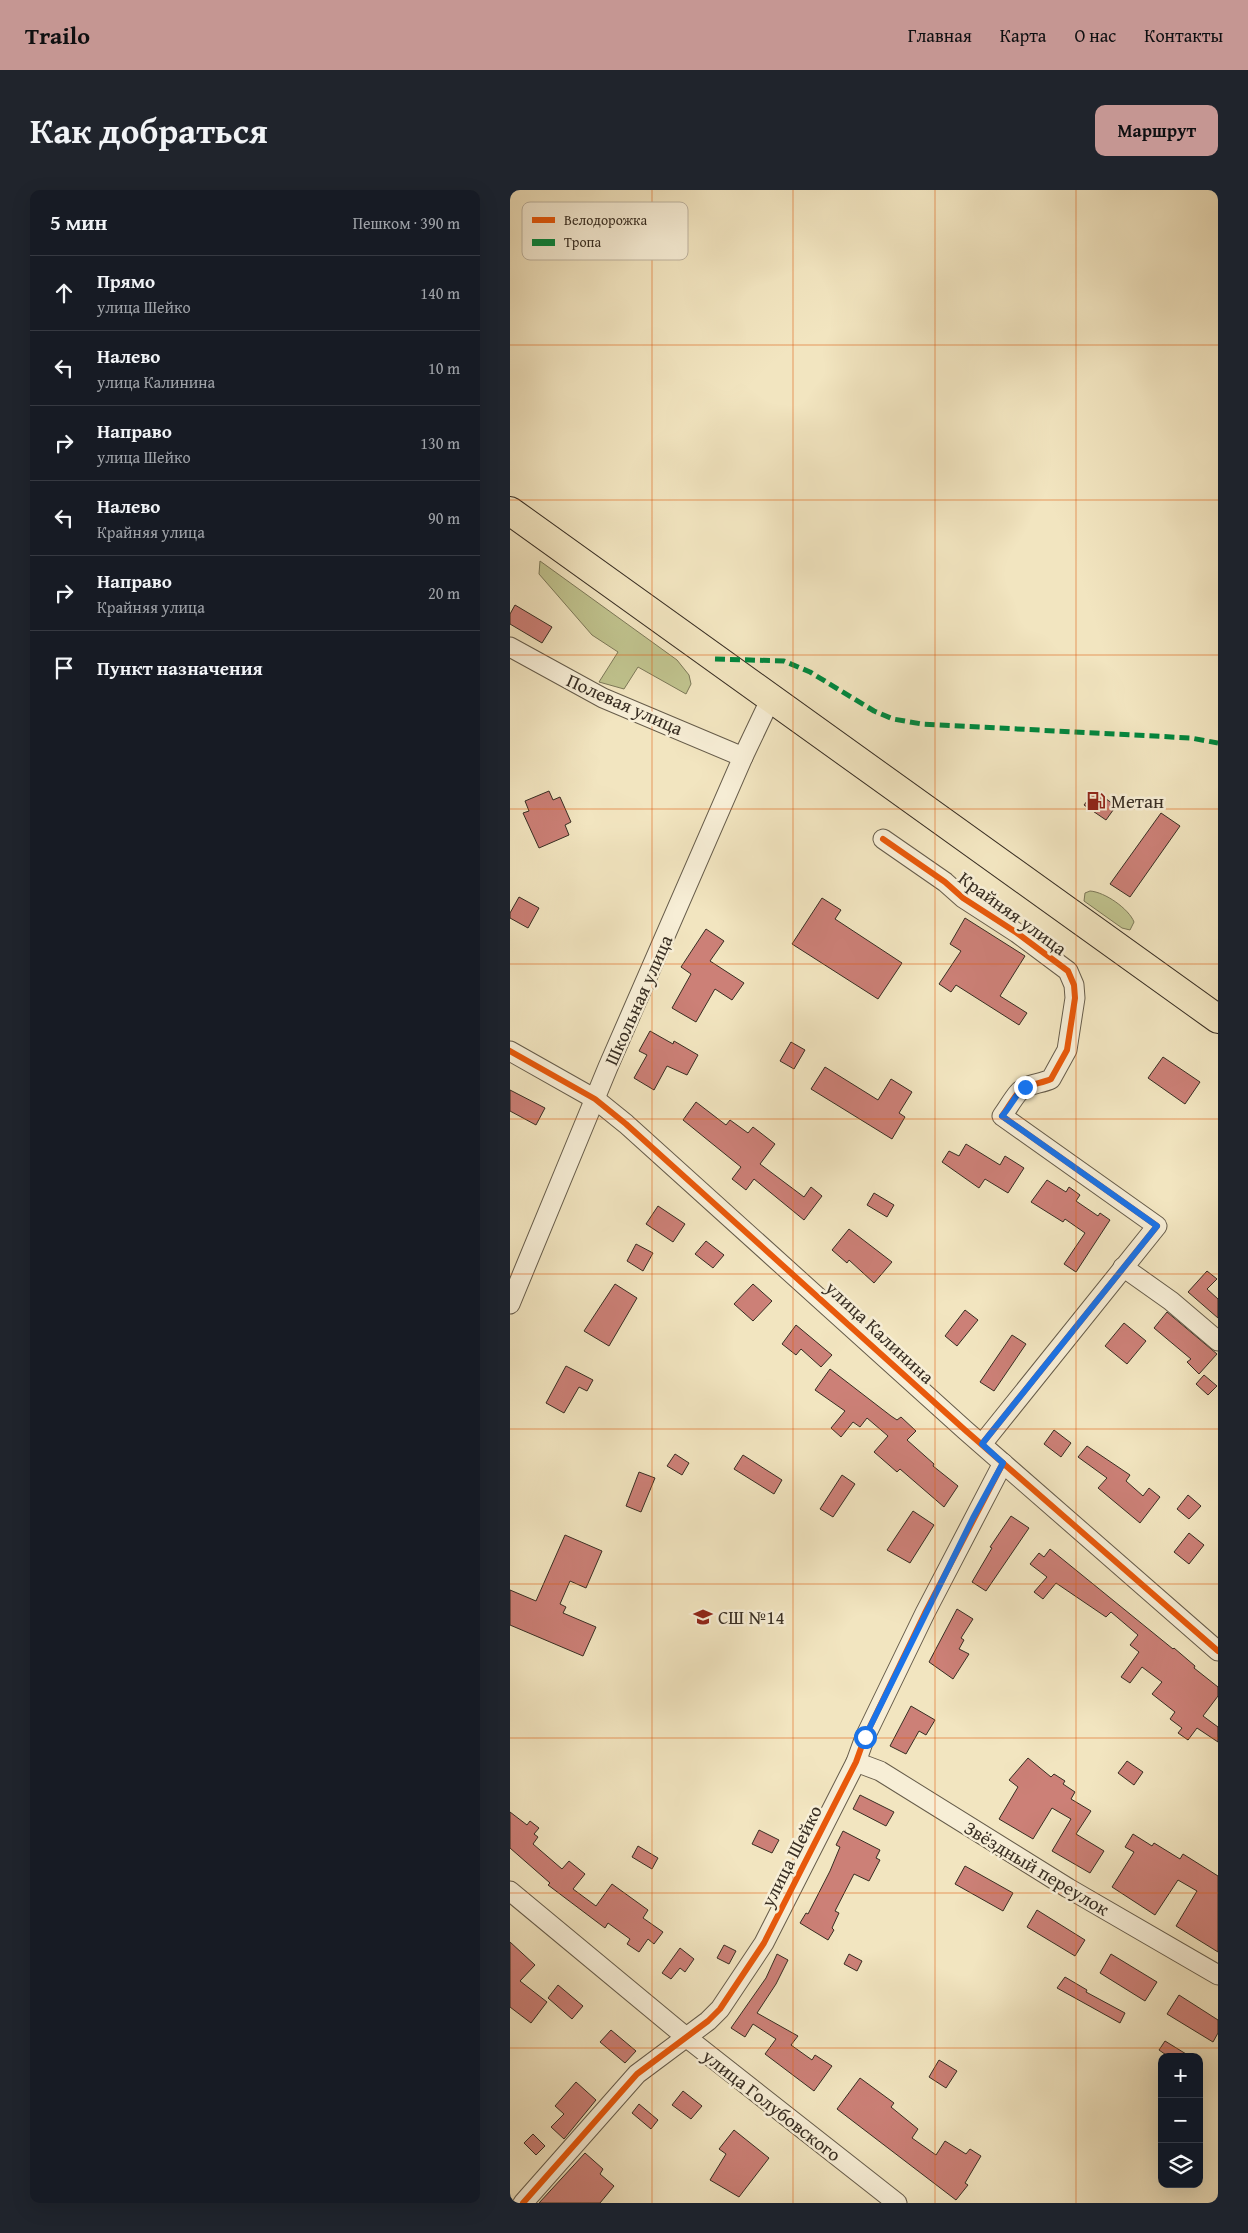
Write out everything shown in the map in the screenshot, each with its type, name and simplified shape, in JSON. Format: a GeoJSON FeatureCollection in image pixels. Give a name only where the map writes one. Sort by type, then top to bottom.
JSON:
{"type":"FeatureCollection","features":[{"type":"Feature","properties":{"kind":"highway"},"geometry":{"type":"LineString","coordinates":[[510,511],[1218,1019]]}},
{"type":"Feature","properties":{"kind":"street","name":"Полевая улица"},"geometry":{"type":"LineString","coordinates":[[510,647],[603,698],[743,757]]}},
{"type":"Feature","properties":{"kind":"street","name":"Школьная улица"},"geometry":{"type":"LineString","coordinates":[[510,1304],[595,1099],[743,757],[771,698]]}},
{"type":"Feature","properties":{"kind":"street","name":"Крайняя улица"},"geometry":{"type":"LineString","coordinates":[[883,839],[944,882],[963,898],[1017,933],[1068,971],[1074,985],[1075,998],[1067,1050],[1050,1079],[1025,1087],[1018,1093],[1002,1116],[1157,1226],[1123,1267]]}},
{"type":"Feature","properties":{"kind":"street","name":"улица Калинина"},"geometry":{"type":"LineString","coordinates":[[510,1051],[595,1099],[787,1267],[1003,1463],[1218,1651]]}},
{"type":"Feature","properties":{"kind":"street"},"geometry":{"type":"LineString","coordinates":[[982,1444],[1123,1267],[1171,1301],[1218,1341]]}},
{"type":"Feature","properties":{"kind":"street","name":"улица Шейко"},"geometry":{"type":"LineString","coordinates":[[523,2203],[637,2074],[720,2009],[764,1943],[856,1762],[865,1737],[921,1622],[1003,1463]]}},
{"type":"Feature","properties":{"kind":"street","name":"Звёздный переулок"},"geometry":{"type":"LineString","coordinates":[[856,1762],[880,1771],[1060,1883],[1218,1975]]}},
{"type":"Feature","properties":{"kind":"street","name":"улица Голубовского"},"geometry":{"type":"LineString","coordinates":[[510,1891],[686,2037],[897,2203]]}},
{"type":"Feature","properties":{"kind":"green space"},"geometry":{"type":"Polygon","coordinates":[[[540,561],[677,660],[689,675],[691,684],[686,694],[638,667],[624,689],[599,682],[618,652],[592,635],[539,574],[540,561]]]}},
{"type":"Feature","properties":{"kind":"green space"},"geometry":{"type":"Polygon","coordinates":[[[1090,891],[1102,894],[1122,907],[1134,922],[1130,930],[1122,928],[1084,901],[1085,893],[1090,891]]]}},
{"type":"Feature","properties":{"kind":"building"},"geometry":{"type":"Polygon","coordinates":[[[515,605],[552,627],[542,643],[510,624],[510,614],[515,605]]]}},
{"type":"Feature","properties":{"kind":"building"},"geometry":{"type":"Polygon","coordinates":[[[549,791],[553,800],[560,797],[571,822],[565,825],[569,835],[539,848],[523,813],[529,811],[525,801],[549,791]]]}},
{"type":"Feature","properties":{"kind":"building"},"geometry":{"type":"Polygon","coordinates":[[[1095,791],[1116,806],[1106,820],[1084,805],[1095,791]]]}},
{"type":"Feature","properties":{"kind":"building"},"geometry":{"type":"Polygon","coordinates":[[[1161,813],[1180,826],[1130,897],[1110,884],[1161,813]]]}},
{"type":"Feature","properties":{"kind":"building"},"geometry":{"type":"Polygon","coordinates":[[[519,897],[539,908],[528,928],[510,918],[510,913],[519,897]]]}},
{"type":"Feature","properties":{"kind":"building"},"geometry":{"type":"Polygon","coordinates":[[[822,898],[841,910],[835,919],[902,963],[878,999],[792,944],[822,898]]]}},
{"type":"Feature","properties":{"kind":"building"},"geometry":{"type":"Polygon","coordinates":[[[965,918],[1025,956],[1000,996],[1027,1013],[1019,1025],[956,985],[951,992],[939,984],[961,951],[950,944],[965,918]]]}},
{"type":"Feature","properties":{"kind":"building"},"geometry":{"type":"Polygon","coordinates":[[[706,929],[724,941],[710,961],[744,983],[732,1000],[715,989],[696,1022],[672,1008],[691,974],[681,967],[706,929]]]}},
{"type":"Feature","properties":{"kind":"building"},"geometry":{"type":"Polygon","coordinates":[[[650,1031],[673,1044],[674,1041],[698,1055],[687,1075],[667,1066],[654,1090],[634,1078],[647,1055],[639,1051],[650,1031]]]}},
{"type":"Feature","properties":{"kind":"building"},"geometry":{"type":"Polygon","coordinates":[[[791,1042],[805,1050],[794,1069],[780,1061],[791,1042]]]}},
{"type":"Feature","properties":{"kind":"building"},"geometry":{"type":"Polygon","coordinates":[[[1163,1057],[1200,1082],[1185,1104],[1148,1078],[1163,1057]]]}},
{"type":"Feature","properties":{"kind":"building"},"geometry":{"type":"Polygon","coordinates":[[[825,1067],[878,1100],[891,1079],[912,1092],[899,1113],[905,1117],[892,1139],[811,1089],[825,1067]]]}},
{"type":"Feature","properties":{"kind":"building"},"geometry":{"type":"Polygon","coordinates":[[[510,1090],[545,1108],[536,1125],[510,1111],[510,1090]]]}},
{"type":"Feature","properties":{"kind":"building"},"geometry":{"type":"Polygon","coordinates":[[[696,1102],[726,1125],[730,1120],[748,1133],[753,1127],[775,1144],[760,1164],[804,1197],[811,1187],[822,1196],[804,1220],[754,1179],[746,1190],[732,1179],[741,1167],[683,1120],[696,1102]]]}},
{"type":"Feature","properties":{"kind":"building"},"geometry":{"type":"Polygon","coordinates":[[[966,1144],[1000,1165],[1005,1156],[1024,1168],[1008,1193],[985,1179],[979,1188],[942,1162],[949,1151],[959,1156],[966,1144]]]}},
{"type":"Feature","properties":{"kind":"building"},"geometry":{"type":"Polygon","coordinates":[[[1047,1180],[1066,1192],[1069,1187],[1080,1195],[1076,1201],[1098,1216],[1100,1213],[1110,1220],[1076,1272],[1064,1264],[1085,1233],[1065,1219],[1063,1222],[1031,1202],[1047,1180]]]}},
{"type":"Feature","properties":{"kind":"building"},"geometry":{"type":"Polygon","coordinates":[[[874,1193],[894,1205],[887,1217],[867,1205],[874,1193]]]}},
{"type":"Feature","properties":{"kind":"building"},"geometry":{"type":"Polygon","coordinates":[[[658,1206],[685,1224],[673,1242],[646,1224],[658,1206]]]}},
{"type":"Feature","properties":{"kind":"building"},"geometry":{"type":"Polygon","coordinates":[[[849,1229],[892,1262],[874,1283],[849,1260],[847,1263],[832,1250],[849,1229]]]}},
{"type":"Feature","properties":{"kind":"building"},"geometry":{"type":"Polygon","coordinates":[[[706,1241],[724,1255],[713,1268],[695,1254],[706,1241]]]}},
{"type":"Feature","properties":{"kind":"building"},"geometry":{"type":"Polygon","coordinates":[[[636,1244],[653,1253],[643,1271],[627,1261],[636,1244]]]}},
{"type":"Feature","properties":{"kind":"building"},"geometry":{"type":"Polygon","coordinates":[[[1207,1271],[1217,1279],[1207,1289],[1218,1299],[1218,1318],[1188,1292],[1207,1271]]]}},
{"type":"Feature","properties":{"kind":"building"},"geometry":{"type":"Polygon","coordinates":[[[615,1284],[637,1298],[609,1346],[584,1331],[615,1284]]]}},
{"type":"Feature","properties":{"kind":"building"},"geometry":{"type":"Polygon","coordinates":[[[753,1284],[772,1301],[753,1321],[734,1304],[753,1284]]]}},
{"type":"Feature","properties":{"kind":"building"},"geometry":{"type":"Polygon","coordinates":[[[965,1310],[978,1320],[957,1346],[945,1336],[965,1310]]]}},
{"type":"Feature","properties":{"kind":"building"},"geometry":{"type":"Polygon","coordinates":[[[1167,1312],[1217,1354],[1199,1374],[1187,1362],[1191,1359],[1154,1328],[1167,1312]]]}},
{"type":"Feature","properties":{"kind":"building"},"geometry":{"type":"Polygon","coordinates":[[[1124,1323],[1146,1341],[1127,1364],[1105,1346],[1124,1323]]]}},
{"type":"Feature","properties":{"kind":"building"},"geometry":{"type":"Polygon","coordinates":[[[796,1325],[832,1355],[821,1367],[801,1349],[796,1355],[782,1344],[796,1325]]]}},
{"type":"Feature","properties":{"kind":"building"},"geometry":{"type":"Polygon","coordinates":[[[1012,1335],[1026,1344],[994,1391],[980,1382],[1012,1335]]]}},
{"type":"Feature","properties":{"kind":"building"},"geometry":{"type":"Polygon","coordinates":[[[566,1366],[593,1380],[587,1391],[579,1387],[564,1413],[546,1403],[566,1366]]]}},
{"type":"Feature","properties":{"kind":"building"},"geometry":{"type":"Polygon","coordinates":[[[830,1369],[891,1416],[897,1420],[901,1417],[916,1431],[907,1440],[934,1464],[933,1466],[958,1486],[944,1507],[900,1469],[897,1472],[874,1452],[888,1436],[867,1418],[860,1427],[853,1422],[841,1437],[831,1428],[845,1411],[815,1390],[830,1369]]]}},
{"type":"Feature","properties":{"kind":"building"},"geometry":{"type":"Polygon","coordinates":[[[1204,1375],[1217,1386],[1208,1395],[1196,1384],[1204,1375]]]}},
{"type":"Feature","properties":{"kind":"building"},"geometry":{"type":"Polygon","coordinates":[[[1054,1430],[1071,1443],[1061,1457],[1044,1444],[1054,1430]]]}},
{"type":"Feature","properties":{"kind":"building"},"geometry":{"type":"Polygon","coordinates":[[[1087,1446],[1130,1475],[1126,1481],[1143,1496],[1149,1488],[1160,1497],[1140,1523],[1098,1488],[1107,1478],[1078,1457],[1087,1446]]]}},
{"type":"Feature","properties":{"kind":"building"},"geometry":{"type":"Polygon","coordinates":[[[675,1454],[689,1463],[682,1475],[667,1466],[675,1454]]]}},
{"type":"Feature","properties":{"kind":"building"},"geometry":{"type":"Polygon","coordinates":[[[743,1455],[782,1480],[774,1494],[734,1469],[743,1455]]]}},
{"type":"Feature","properties":{"kind":"building"},"geometry":{"type":"Polygon","coordinates":[[[639,1472],[655,1478],[641,1512],[626,1506],[639,1472]]]}},
{"type":"Feature","properties":{"kind":"building"},"geometry":{"type":"Polygon","coordinates":[[[842,1475],[855,1484],[833,1517],[820,1509],[842,1475]]]}},
{"type":"Feature","properties":{"kind":"building"},"geometry":{"type":"Polygon","coordinates":[[[1188,1495],[1201,1506],[1189,1519],[1177,1509],[1188,1495]]]}},
{"type":"Feature","properties":{"kind":"building"},"geometry":{"type":"Polygon","coordinates":[[[913,1511],[934,1525],[910,1563],[887,1550],[913,1511]]]}},
{"type":"Feature","properties":{"kind":"building"},"geometry":{"type":"Polygon","coordinates":[[[1011,1516],[1029,1528],[986,1591],[972,1582],[992,1548],[990,1547],[1011,1516]]]}},
{"type":"Feature","properties":{"kind":"building"},"geometry":{"type":"Polygon","coordinates":[[[1189,1533],[1204,1545],[1189,1564],[1174,1552],[1189,1533]]]}},
{"type":"Feature","properties":{"kind":"building"},"geometry":{"type":"Polygon","coordinates":[[[565,1535],[602,1551],[586,1588],[570,1581],[560,1604],[566,1607],[563,1613],[596,1627],[583,1656],[510,1625],[510,1590],[536,1601],[565,1535]]]}},
{"type":"Feature","properties":{"kind":"building"},"geometry":{"type":"Polygon","coordinates":[[[1050,1549],[1174,1648],[1195,1666],[1194,1668],[1218,1687],[1218,1696],[1203,1716],[1218,1727],[1218,1742],[1197,1728],[1188,1740],[1178,1733],[1182,1728],[1170,1719],[1175,1712],[1152,1694],[1162,1682],[1142,1667],[1130,1683],[1121,1677],[1139,1652],[1130,1645],[1138,1635],[1111,1612],[1106,1617],[1056,1583],[1043,1599],[1034,1592],[1047,1577],[1030,1564],[1039,1553],[1044,1557],[1050,1549]]]}},
{"type":"Feature","properties":{"kind":"building"},"geometry":{"type":"Polygon","coordinates":[[[957,1609],[973,1619],[961,1638],[964,1640],[959,1649],[969,1654],[953,1679],[929,1662],[957,1609]]]}},
{"type":"Feature","properties":{"kind":"building"},"geometry":{"type":"Polygon","coordinates":[[[911,1706],[935,1720],[926,1735],[919,1731],[906,1754],[890,1746],[911,1706]]]}},
{"type":"Feature","properties":{"kind":"building"},"geometry":{"type":"Polygon","coordinates":[[[1028,1758],[1051,1777],[1054,1774],[1065,1781],[1063,1784],[1075,1792],[1071,1799],[1091,1811],[1076,1834],[1104,1851],[1090,1873],[1052,1851],[1071,1819],[1052,1808],[1033,1839],[999,1819],[1018,1787],[1009,1780],[1028,1758]]]}},
{"type":"Feature","properties":{"kind":"building"},"geometry":{"type":"Polygon","coordinates":[[[1127,1761],[1143,1772],[1134,1785],[1118,1773],[1127,1761]]]}},
{"type":"Feature","properties":{"kind":"building"},"geometry":{"type":"Polygon","coordinates":[[[860,1795],[894,1812],[886,1826],[853,1809],[860,1795]]]}},
{"type":"Feature","properties":{"kind":"building"},"geometry":{"type":"Polygon","coordinates":[[[510,1812],[527,1825],[530,1821],[539,1828],[534,1834],[538,1837],[533,1844],[562,1869],[569,1861],[585,1874],[573,1889],[596,1906],[612,1884],[648,1910],[643,1918],[663,1932],[654,1944],[648,1939],[639,1952],[627,1944],[630,1939],[608,1923],[605,1928],[548,1885],[550,1883],[510,1848],[510,1812]]]}},
{"type":"Feature","properties":{"kind":"building"},"geometry":{"type":"Polygon","coordinates":[[[759,1830],[779,1840],[772,1853],[752,1844],[759,1830]]]}},
{"type":"Feature","properties":{"kind":"building"},"geometry":{"type":"Polygon","coordinates":[[[843,1831],[880,1850],[876,1858],[880,1860],[869,1881],[854,1874],[835,1911],[839,1913],[832,1928],[834,1930],[828,1940],[800,1923],[806,1913],[808,1914],[830,1871],[840,1847],[836,1845],[843,1831]]]}},
{"type":"Feature","properties":{"kind":"building"},"geometry":{"type":"Polygon","coordinates":[[[1133,1834],[1152,1846],[1154,1843],[1180,1859],[1183,1854],[1218,1876],[1218,1952],[1176,1926],[1197,1891],[1178,1880],[1155,1915],[1112,1887],[1134,1852],[1125,1847],[1133,1834]]]}},
{"type":"Feature","properties":{"kind":"building"},"geometry":{"type":"Polygon","coordinates":[[[638,1846],[658,1858],[652,1869],[632,1857],[638,1846]]]}},
{"type":"Feature","properties":{"kind":"building"},"geometry":{"type":"Polygon","coordinates":[[[965,1866],[1013,1893],[1003,1911],[955,1884],[965,1866]]]}},
{"type":"Feature","properties":{"kind":"building"},"geometry":{"type":"Polygon","coordinates":[[[1037,1910],[1085,1940],[1075,1956],[1027,1927],[1037,1910]]]}},
{"type":"Feature","properties":{"kind":"building"},"geometry":{"type":"Polygon","coordinates":[[[510,1942],[535,1965],[520,1981],[547,2002],[531,2023],[510,2007],[510,1942]]]}},
{"type":"Feature","properties":{"kind":"building"},"geometry":{"type":"Polygon","coordinates":[[[724,1945],[736,1951],[729,1964],[717,1958],[724,1945]]]}},
{"type":"Feature","properties":{"kind":"building"},"geometry":{"type":"Polygon","coordinates":[[[680,1948],[694,1959],[685,1972],[680,1968],[671,1979],[662,1973],[680,1948]]]}},
{"type":"Feature","properties":{"kind":"building"},"geometry":{"type":"Polygon","coordinates":[[[777,1954],[788,1960],[776,1984],[757,2013],[798,2036],[791,2045],[812,2060],[815,2055],[832,2066],[814,2091],[765,2054],[776,2039],[753,2024],[745,2037],[731,2028],[766,1978],[777,1954]]]}},
{"type":"Feature","properties":{"kind":"building"},"geometry":{"type":"Polygon","coordinates":[[[849,1954],[862,1961],[857,1971],[844,1964],[849,1954]]]}},
{"type":"Feature","properties":{"kind":"building"},"geometry":{"type":"Polygon","coordinates":[[[1111,1954],[1157,1982],[1145,2001],[1100,1973],[1111,1954]]]}},
{"type":"Feature","properties":{"kind":"building"},"geometry":{"type":"Polygon","coordinates":[[[1065,1977],[1087,1990],[1086,1992],[1125,2013],[1120,2023],[1057,1988],[1065,1977]]]}},
{"type":"Feature","properties":{"kind":"building"},"geometry":{"type":"Polygon","coordinates":[[[558,1985],[583,2006],[572,2019],[548,1998],[558,1985]]]}},
{"type":"Feature","properties":{"kind":"building"},"geometry":{"type":"Polygon","coordinates":[[[1179,1995],[1218,2020],[1218,2033],[1213,2042],[1167,2014],[1179,1995]]]}},
{"type":"Feature","properties":{"kind":"building"},"geometry":{"type":"Polygon","coordinates":[[[611,2030],[636,2051],[625,2063],[600,2042],[611,2030]]]}},
{"type":"Feature","properties":{"kind":"building"},"geometry":{"type":"Polygon","coordinates":[[[1165,2041],[1184,2053],[1163,2053],[1159,2050],[1165,2041]]]}},
{"type":"Feature","properties":{"kind":"building"},"geometry":{"type":"Polygon","coordinates":[[[939,2060],[957,2071],[946,2088],[929,2077],[939,2060]]]}},
{"type":"Feature","properties":{"kind":"building"},"geometry":{"type":"Polygon","coordinates":[[[860,2078],[894,2103],[891,2107],[918,2129],[912,2138],[936,2155],[945,2141],[966,2154],[970,2149],[981,2156],[965,2183],[968,2185],[956,2200],[837,2109],[860,2078]]]}},
{"type":"Feature","properties":{"kind":"building"},"geometry":{"type":"Polygon","coordinates":[[[576,2082],[596,2100],[564,2139],[551,2127],[564,2114],[555,2106],[576,2082]]]}},
{"type":"Feature","properties":{"kind":"building"},"geometry":{"type":"Polygon","coordinates":[[[683,2091],[702,2106],[691,2119],[672,2105],[683,2091]]]}},
{"type":"Feature","properties":{"kind":"building"},"geometry":{"type":"Polygon","coordinates":[[[639,2104],[658,2120],[651,2129],[632,2113],[639,2104]]]}},
{"type":"Feature","properties":{"kind":"building"},"geometry":{"type":"Polygon","coordinates":[[[734,2130],[769,2158],[739,2197],[710,2180],[726,2154],[719,2149],[734,2130]]]}},
{"type":"Feature","properties":{"kind":"building"},"geometry":{"type":"Polygon","coordinates":[[[533,2134],[545,2146],[536,2155],[524,2143],[533,2134]]]}},
{"type":"Feature","properties":{"kind":"building"},"geometry":{"type":"Polygon","coordinates":[[[585,2153],[603,2169],[600,2174],[614,2186],[600,2203],[539,2203],[585,2153]]]}},
{"type":"Feature","properties":{"kind":"marked path"},"geometry":{"type":"LineString","coordinates":[[715,659],[784,661],[810,672],[874,711],[893,719],[922,724],[1191,738],[1218,743]]}},
{"type":"Feature","properties":{"kind":"cycle path"},"geometry":{"type":"LineString","coordinates":[[883,839],[945,882],[963,898],[1017,933],[1068,971],[1074,985],[1075,998],[1067,1050],[1051,1079],[1021,1090],[1002,1116],[1157,1226],[982,1444]]}},
{"type":"Feature","properties":{"kind":"cycle path"},"geometry":{"type":"LineString","coordinates":[[510,1051],[595,1099],[626,1124],[965,1430],[1218,1651]]}},
{"type":"Feature","properties":{"kind":"cycle path"},"geometry":{"type":"LineString","coordinates":[[523,2203],[637,2074],[708,2021],[720,2009],[764,1943],[856,1762],[865,1737],[925,1613],[1003,1463]]}},
{"type":"Feature","properties":{"kind":"place","name":"Метан"},"geometry":{"type":"Point","coordinates":[1096,801]}},
{"type":"Feature","properties":{"kind":"place","name":"СШ №14"},"geometry":{"type":"Point","coordinates":[703,1617]}},
{"type":"Feature","properties":{"kind":"route"},"geometry":{"type":"LineString","coordinates":[[865,1737],[925,1613],[1003,1463],[982,1444],[1157,1226],[1002,1116],[1018,1093],[1025,1087]]}}]}
